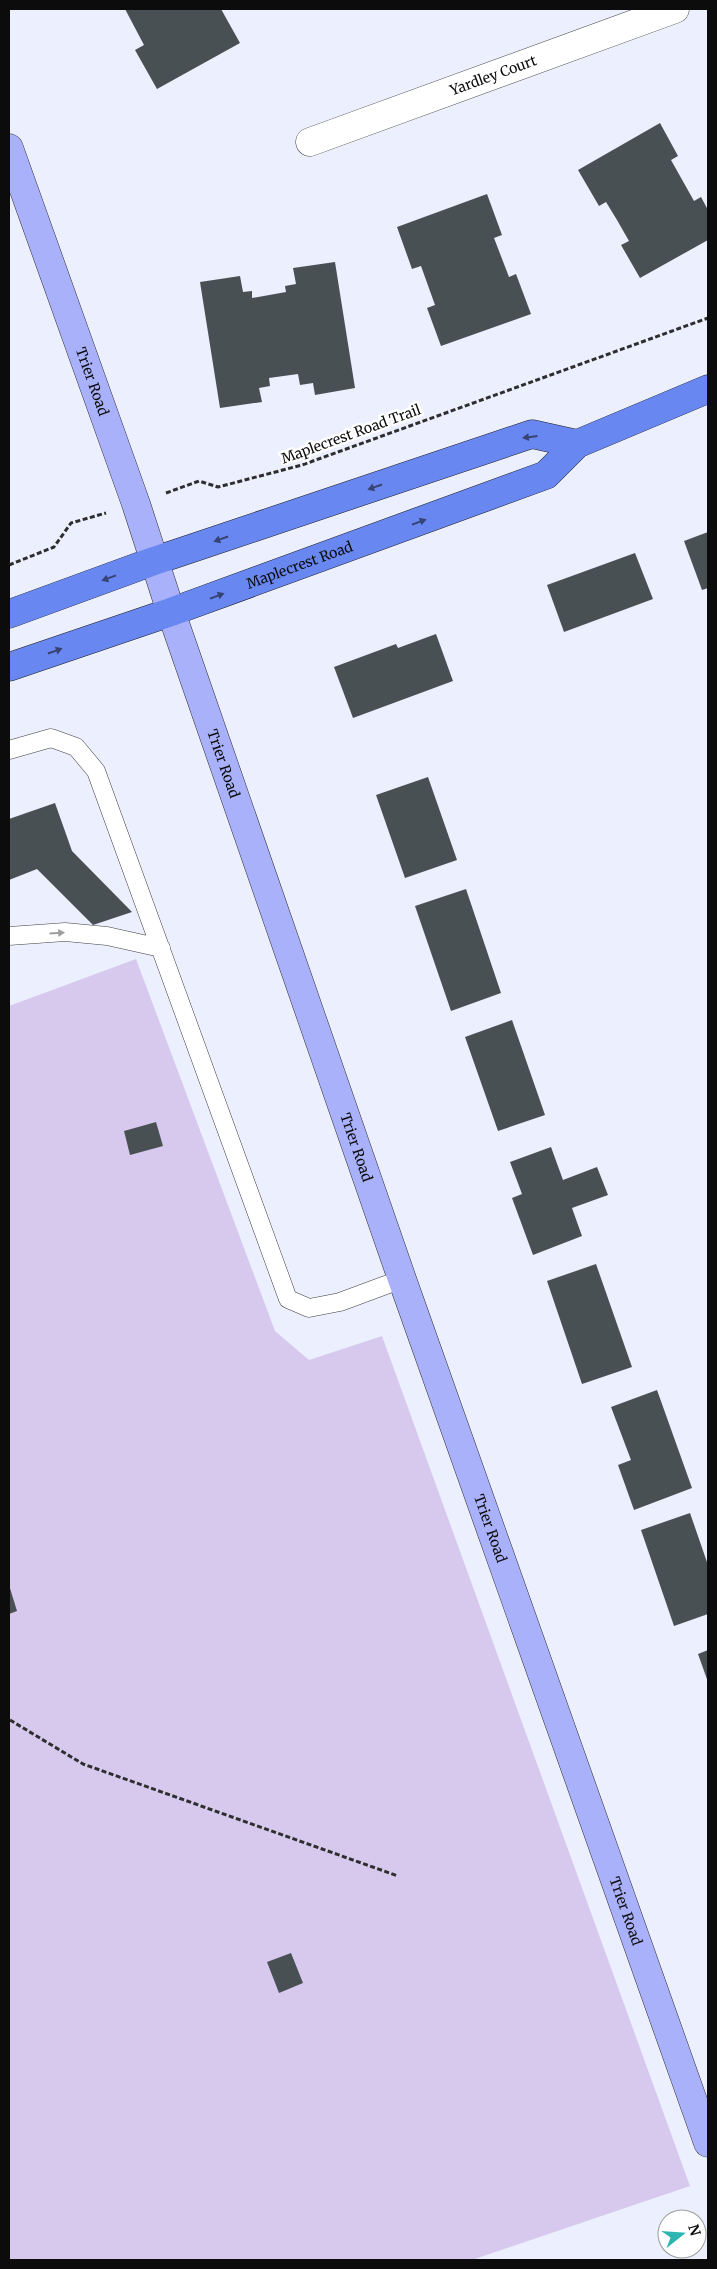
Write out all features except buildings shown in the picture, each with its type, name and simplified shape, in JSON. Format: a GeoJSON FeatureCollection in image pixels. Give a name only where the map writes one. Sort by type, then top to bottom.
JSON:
{"type":"FeatureCollection","features":[{"type":"Feature","properties":{"kind":"main road","name":"Maplecrest Road"},"geometry":{"type":"LineString","coordinates":[[9,667],[171,612],[546,475],[577,444],[708,389]]}},
{"type":"Feature","properties":{"kind":"main road"},"geometry":{"type":"LineString","coordinates":[[9,614],[154,561],[532,434],[577,444]]}},
{"type":"Feature","properties":{"kind":"street","name":"Yardley Court"},"geometry":{"type":"LineString","coordinates":[[310,142],[675,9]]}},
{"type":"Feature","properties":{"kind":"street","name":"Trier Road"},"geometry":{"type":"LineString","coordinates":[[9,148],[136,504],[171,612],[276,908],[402,1279],[708,2143]]}},
{"type":"Feature","properties":{"kind":"lane"},"geometry":{"type":"LineString","coordinates":[[9,750],[51,738],[76,747],[96,771],[288,1299],[309,1308],[340,1302],[402,1279]]}},
{"type":"Feature","properties":{"kind":"lane"},"geometry":{"type":"LineString","coordinates":[[9,936],[65,932],[107,936],[161,948]]}},
{"type":"Feature","properties":{"kind":"path","name":"Maplecrest Road Trail"},"geometry":{"type":"LineString","coordinates":[[9,565],[54,547],[72,524],[136,504],[199,481],[218,487],[302,466],[708,318]]}},
{"type":"Feature","properties":{"kind":"path"},"geometry":{"type":"LineString","coordinates":[[10,1720],[83,1764],[398,1876]]}},
{"type":"Feature","properties":{"kind":"shaded area"},"geometry":{"type":"Polygon","coordinates":[[[136,959],[275,1331],[309,1360],[382,1336],[690,2186],[472,2260],[9,2260],[9,1006],[136,959]]]}}]}
